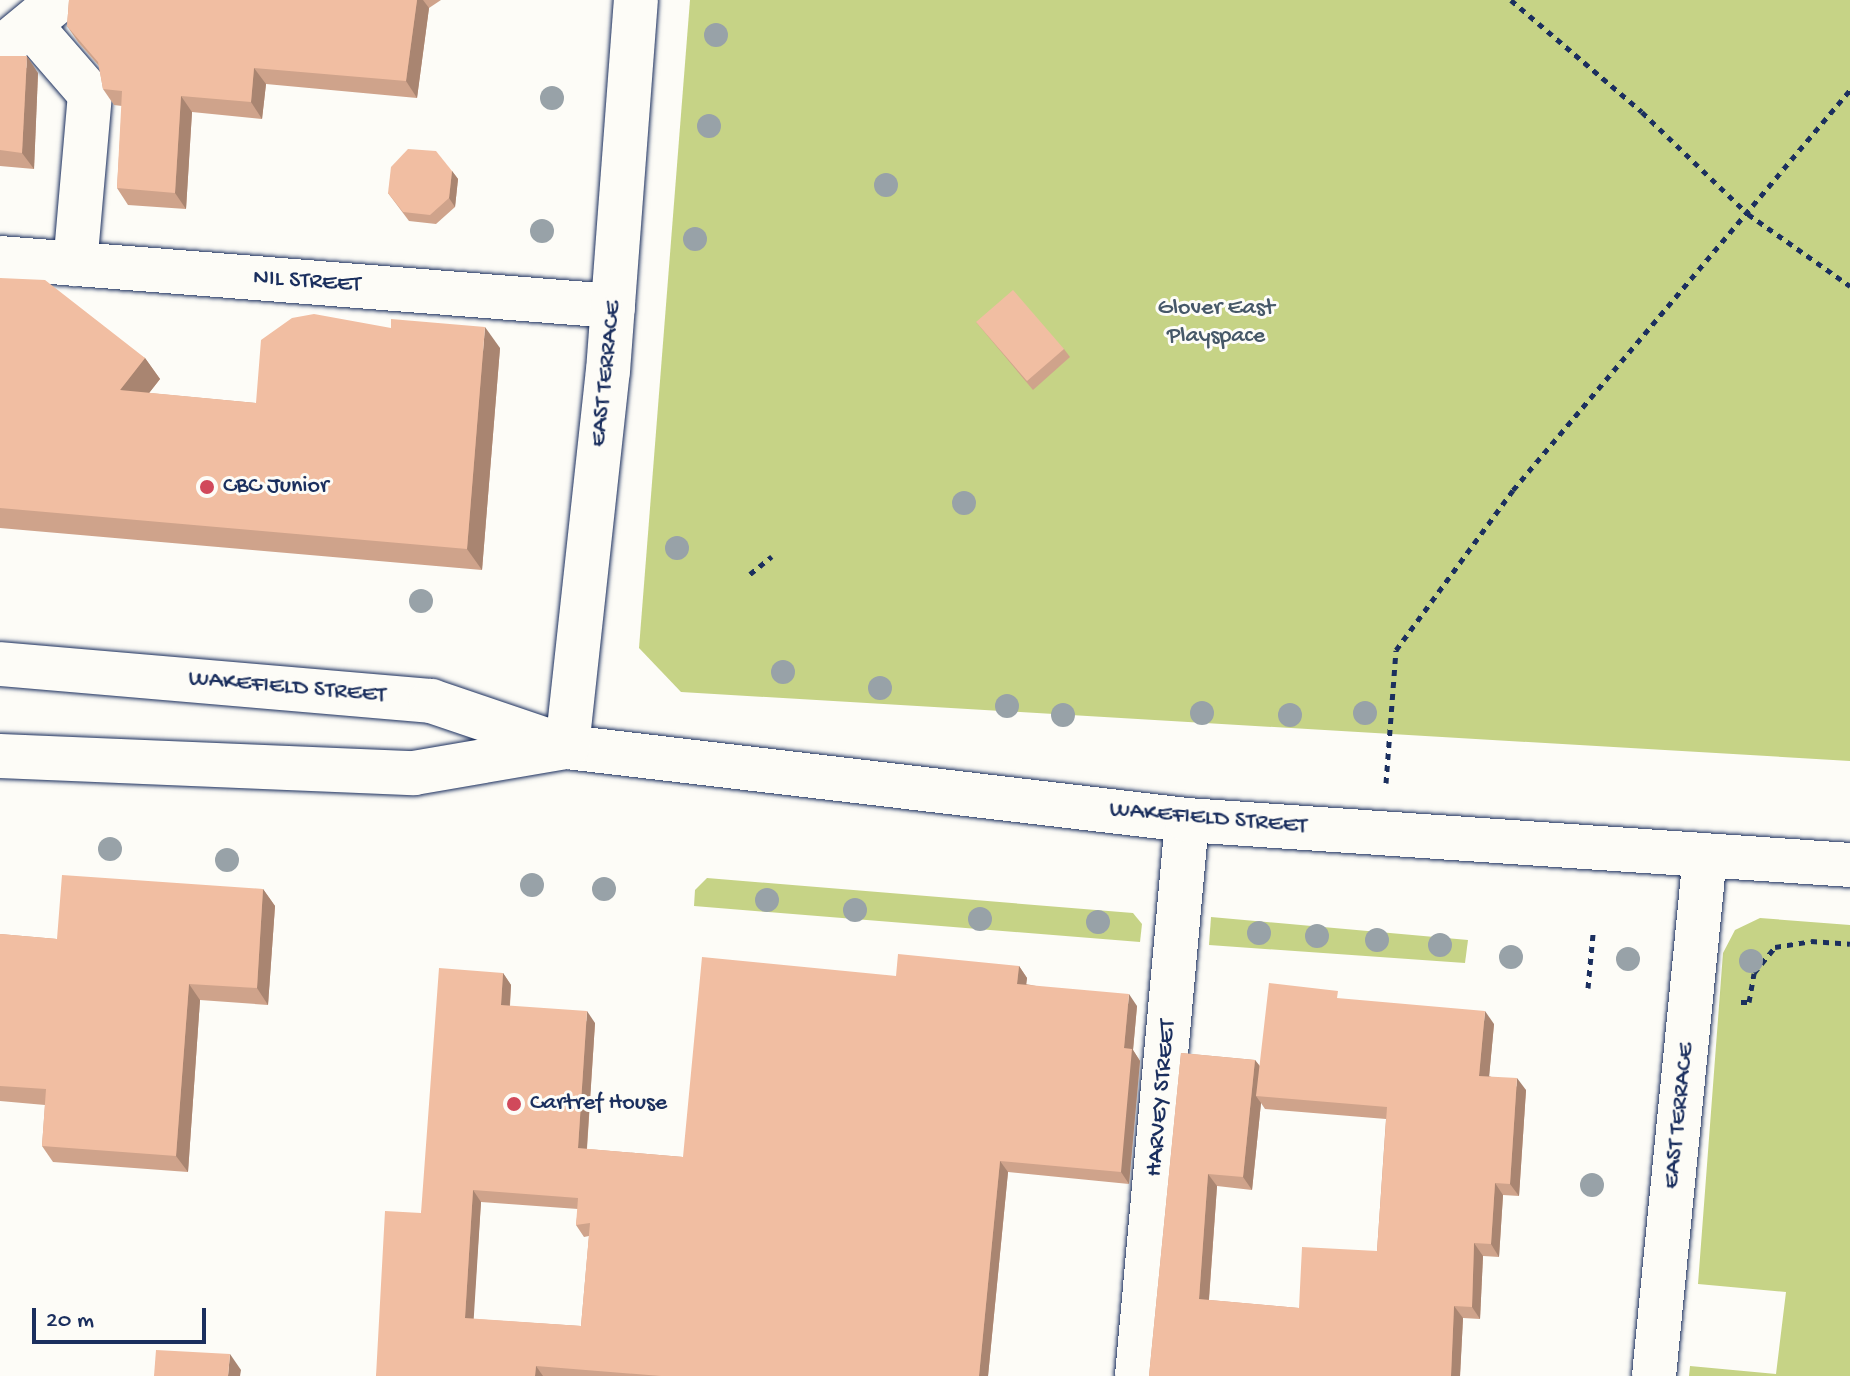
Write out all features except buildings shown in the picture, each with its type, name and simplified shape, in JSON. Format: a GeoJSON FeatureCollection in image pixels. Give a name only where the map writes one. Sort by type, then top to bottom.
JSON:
{"type":"FeatureCollection","features":[{"type":"Feature","properties":{"kind":"street","name":"EAST TERRACE"},"geometry":{"type":"LineString","coordinates":[[567,747],[613,306],[636,0]]}},
{"type":"Feature","properties":{"kind":"street"},"geometry":{"type":"LineString","coordinates":[[30,25],[90,94],[75,264]]}},
{"type":"Feature","properties":{"kind":"street","name":"NIL STREET"},"geometry":{"type":"LineString","coordinates":[[0,258],[613,306]]}},
{"type":"Feature","properties":{"kind":"street","name":"WAKEFIELD STREET"},"geometry":{"type":"LineString","coordinates":[[0,664],[431,701],[567,747],[1187,820],[1850,865]]}},
{"type":"Feature","properties":{"kind":"street","name":"WAKEFIELD STREET"},"geometry":{"type":"LineString","coordinates":[[0,756],[414,773],[567,747]]}},
{"type":"Feature","properties":{"kind":"street","name":"HARVEY STREET"},"geometry":{"type":"LineString","coordinates":[[1137,1376],[1187,820]]}},
{"type":"Feature","properties":{"kind":"street","name":"EAST TERRACE"},"geometry":{"type":"LineString","coordinates":[[1654,1376],[1705,855]]}},
{"type":"Feature","properties":{"kind":"path"},"geometry":{"type":"LineString","coordinates":[[1511,0],[1642,112],[1748,214],[1850,286]]}},
{"type":"Feature","properties":{"kind":"path"},"geometry":{"type":"LineString","coordinates":[[1382,832],[1396,650],[1513,490],[1850,90]]}},
{"type":"Feature","properties":{"kind":"path"},"geometry":{"type":"LineString","coordinates":[[750,574],[772,556]]}},
{"type":"Feature","properties":{"kind":"path"},"geometry":{"type":"LineString","coordinates":[[1588,988],[1593,934]]}},
{"type":"Feature","properties":{"kind":"path"},"geometry":{"type":"LineString","coordinates":[[1749,1002],[1754,973],[1775,947],[1811,941],[1850,944]]}},
{"type":"Feature","properties":{"kind":"green space","name":"Glover East Playspace"},"geometry":{"type":"Polygon","coordinates":[[[690,0],[1850,0],[1850,761],[681,692],[639,648],[690,0]]]}},
{"type":"Feature","properties":{"kind":"green space"},"geometry":{"type":"Polygon","coordinates":[[[707,878],[1133,913],[1142,924],[1140,942],[694,906],[695,890],[707,878]]]}},
{"type":"Feature","properties":{"kind":"green space"},"geometry":{"type":"Polygon","coordinates":[[[1211,917],[1468,940],[1465,963],[1209,945],[1211,917]]]}},
{"type":"Feature","properties":{"kind":"green space"},"geometry":{"type":"Polygon","coordinates":[[[1760,918],[1850,925],[1850,1376],[1689,1376],[1690,1366],[1776,1374],[1786,1292],[1698,1284],[1723,953],[1735,930],[1760,918]]]}},
{"type":"Feature","properties":{"kind":"place","name":"CBC Junior"},"geometry":{"type":"Point","coordinates":[207,487]}},
{"type":"Feature","properties":{"kind":"place","name":"Cartref House"},"geometry":{"type":"Point","coordinates":[514,1104]}}]}
